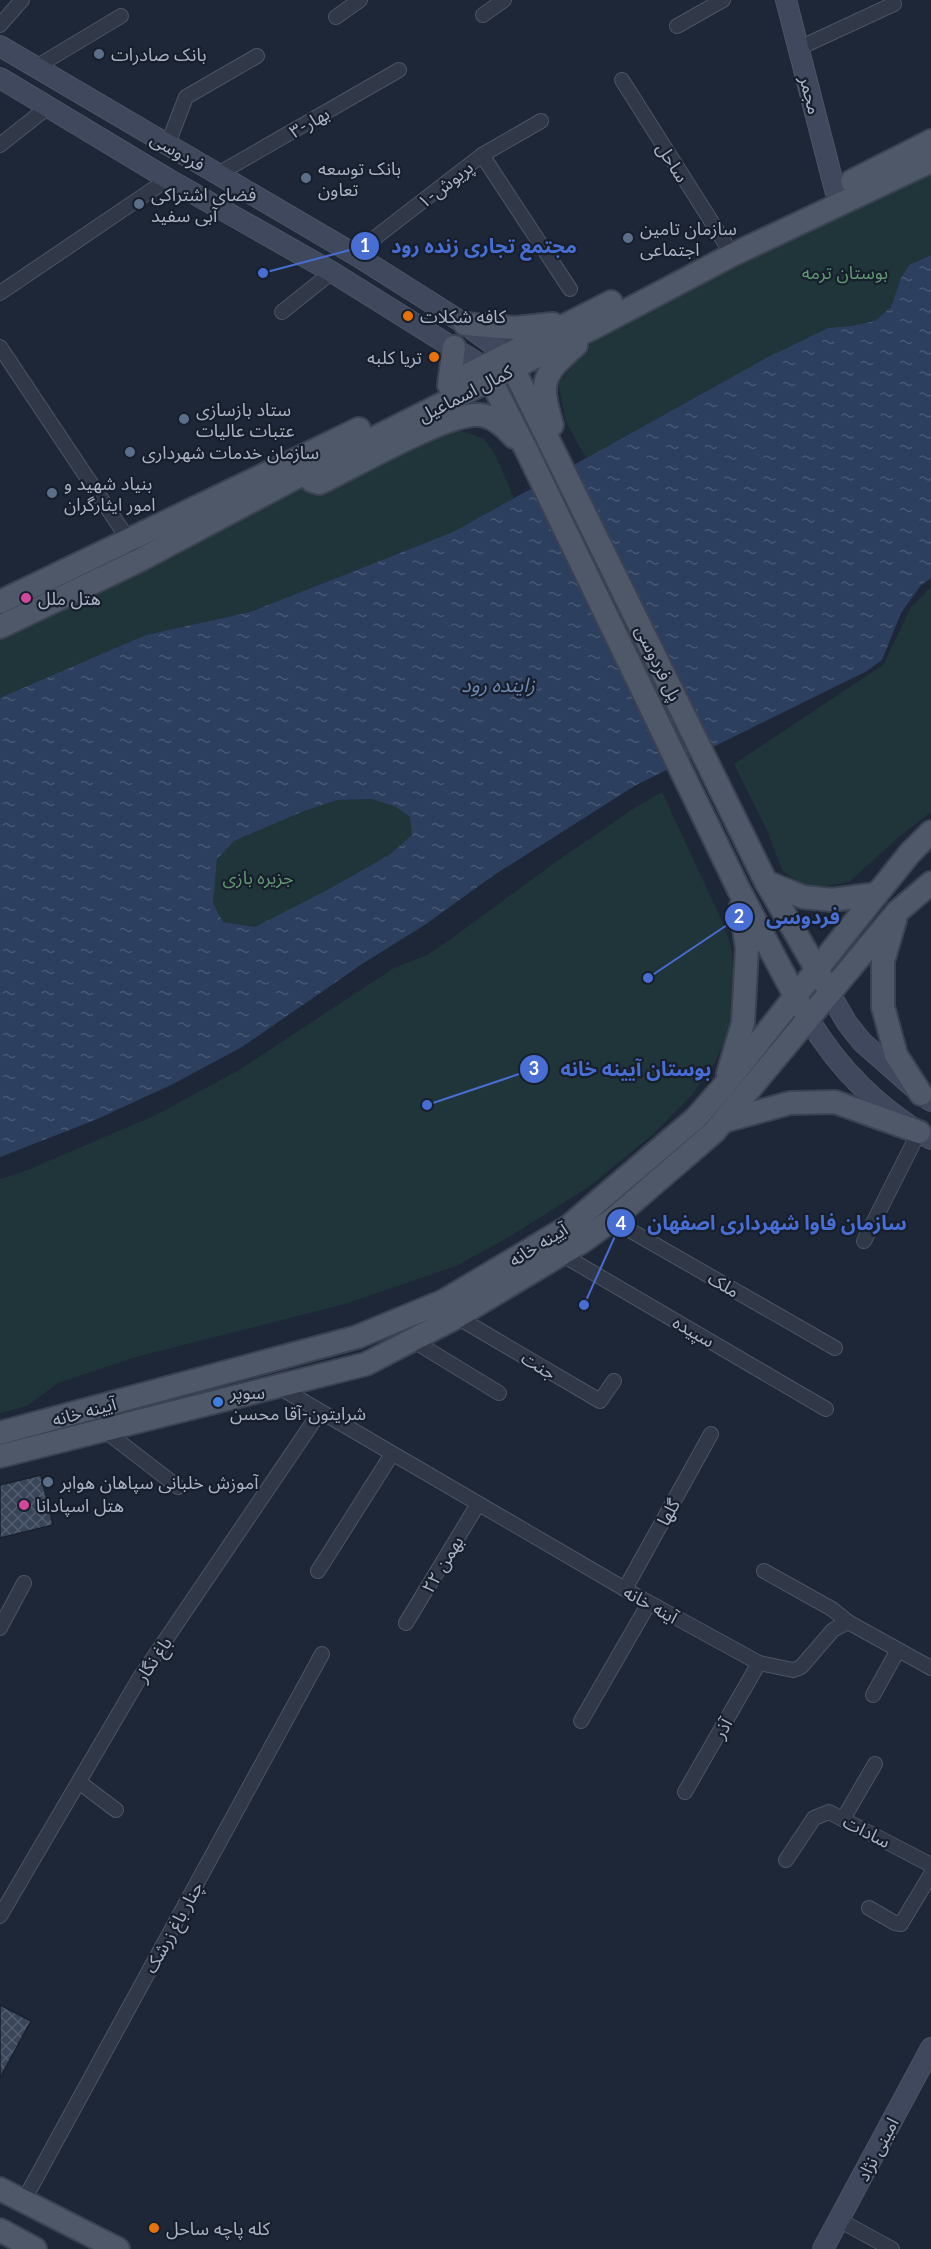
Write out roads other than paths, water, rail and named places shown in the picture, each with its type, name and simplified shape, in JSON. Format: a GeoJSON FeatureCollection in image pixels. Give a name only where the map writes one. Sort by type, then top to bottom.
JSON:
{"type":"FeatureCollection","features":[{"type":"Feature","properties":{"kind":"main road","name":"مجمر"},"geometry":{"type":"LineString","coordinates":[[786,0],[835,190]]}},
{"type":"Feature","properties":{"kind":"main road","name":"فردوسی"},"geometry":{"type":"LineString","coordinates":[[0,46],[354,254],[465,324],[510,361]]}},
{"type":"Feature","properties":{"kind":"main road","name":"فردوسی"},"geometry":{"type":"LineString","coordinates":[[0,78],[168,179],[332,272],[454,347],[488,373]]}},
{"type":"Feature","properties":{"kind":"main road","name":"کمال اسماعیل"},"geometry":{"type":"LineString","coordinates":[[0,602],[134,550],[295,478],[510,361],[572,321],[931,141]]}},
{"type":"Feature","properties":{"kind":"main road"},"geometry":{"type":"LineString","coordinates":[[168,179],[188,158]]}},
{"type":"Feature","properties":{"kind":"main road","name":"کمال اسماعیل"},"geometry":{"type":"LineString","coordinates":[[510,361],[595,327],[754,245],[931,161]]}},
{"type":"Feature","properties":{"kind":"main road"},"geometry":{"type":"LineString","coordinates":[[465,324],[515,328],[572,321]]}},
{"type":"Feature","properties":{"kind":"main road"},"geometry":{"type":"LineString","coordinates":[[552,447],[553,427],[544,396],[548,375],[559,360],[595,327]]}},
{"type":"Feature","properties":{"kind":"main road"},"geometry":{"type":"LineString","coordinates":[[449,385],[454,347]]}},
{"type":"Feature","properties":{"kind":"main road","name":"پل فردوسی"},"geometry":{"type":"LineString","coordinates":[[510,361],[766,882],[830,994]]}},
{"type":"Feature","properties":{"kind":"main road","name":"کمال اسماعیل"},"geometry":{"type":"LineString","coordinates":[[0,627],[134,550],[449,385],[488,373]]}},
{"type":"Feature","properties":{"kind":"main road","name":"پل فردوسی"},"geometry":{"type":"LineString","coordinates":[[488,373],[691,794],[739,890],[808,1018]]}},
{"type":"Feature","properties":{"kind":"main road"},"geometry":{"type":"LineString","coordinates":[[295,478],[319,483],[424,431],[468,415],[492,417],[527,452]]}},
{"type":"Feature","properties":{"kind":"main road","name":"آیینه خانه"},"geometry":{"type":"LineString","coordinates":[[0,1433],[357,1337],[444,1301],[568,1227],[696,1118],[910,853],[931,832]]}},
{"type":"Feature","properties":{"kind":"main road"},"geometry":{"type":"LineString","coordinates":[[766,882],[803,897],[832,900],[877,894]]}},
{"type":"Feature","properties":{"kind":"main road","name":"آیینه خانه"},"geometry":{"type":"LineString","coordinates":[[0,1456],[366,1364],[457,1317],[561,1254],[612,1220],[714,1132],[897,912],[931,883]]}},
{"type":"Feature","properties":{"kind":"main road"},"geometry":{"type":"LineString","coordinates":[[723,1087],[743,1023],[747,949],[739,890]]}},
{"type":"Feature","properties":{"kind":"main road"},"geometry":{"type":"LineString","coordinates":[[897,912],[883,961],[883,1007],[896,1055],[926,1098]]}},
{"type":"Feature","properties":{"kind":"main road"},"geometry":{"type":"LineString","coordinates":[[830,994],[847,1023],[862,1042],[926,1098]]}},
{"type":"Feature","properties":{"kind":"main road"},"geometry":{"type":"LineString","coordinates":[[808,1018],[836,1060],[858,1084],[925,1136]]}},
{"type":"Feature","properties":{"kind":"main road"},"geometry":{"type":"LineString","coordinates":[[724,1121],[790,1103],[835,1102],[925,1136]]}},
{"type":"Feature","properties":{"kind":"main road","name":"امینی نژاد"},"geometry":{"type":"LineString","coordinates":[[823,2249],[931,2048]]}},
{"type":"Feature","properties":{"kind":"main road"},"geometry":{"type":"LineString","coordinates":[[0,2189],[118,2249]]}},
{"type":"Feature","properties":{"kind":"street"},"geometry":{"type":"LineString","coordinates":[[0,25],[22,0]]}},
{"type":"Feature","properties":{"kind":"street"},"geometry":{"type":"LineString","coordinates":[[336,16],[360,0]]}},
{"type":"Feature","properties":{"kind":"street"},"geometry":{"type":"LineString","coordinates":[[483,15],[504,0]]}},
{"type":"Feature","properties":{"kind":"street"},"geometry":{"type":"LineString","coordinates":[[677,26],[723,0]]}},
{"type":"Feature","properties":{"kind":"street"},"geometry":{"type":"LineString","coordinates":[[799,48],[894,4]]}},
{"type":"Feature","properties":{"kind":"street"},"geometry":{"type":"LineString","coordinates":[[36,67],[121,16]]}},
{"type":"Feature","properties":{"kind":"street"},"geometry":{"type":"LineString","coordinates":[[167,146],[186,97],[257,56]]}},
{"type":"Feature","properties":{"kind":"street","name":"۳-بهار"},"geometry":{"type":"LineString","coordinates":[[218,174],[399,70]]}},
{"type":"Feature","properties":{"kind":"street","name":"ساحل"},"geometry":{"type":"LineString","coordinates":[[622,80],[725,243]]}},
{"type":"Feature","properties":{"kind":"street"},"geometry":{"type":"LineString","coordinates":[[0,145],[48,107]]}},
{"type":"Feature","properties":{"kind":"street","name":"۱-پریوش"},"geometry":{"type":"LineString","coordinates":[[354,254],[482,154],[541,121]]}},
{"type":"Feature","properties":{"kind":"street"},"geometry":{"type":"LineString","coordinates":[[482,154],[570,289]]}},
{"type":"Feature","properties":{"kind":"street"},"geometry":{"type":"LineString","coordinates":[[0,293],[168,179]]}},
{"type":"Feature","properties":{"kind":"street"},"geometry":{"type":"LineString","coordinates":[[282,312],[332,272]]}},
{"type":"Feature","properties":{"kind":"street"},"geometry":{"type":"LineString","coordinates":[[0,347],[134,550]]}},
{"type":"Feature","properties":{"kind":"street"},"geometry":{"type":"LineString","coordinates":[[864,1241],[925,1136]]}},
{"type":"Feature","properties":{"kind":"street","name":"ملک"},"geometry":{"type":"LineString","coordinates":[[612,1220],[835,1348]]}},
{"type":"Feature","properties":{"kind":"street","name":"سپیده"},"geometry":{"type":"LineString","coordinates":[[561,1254],[826,1409]]}},
{"type":"Feature","properties":{"kind":"street","name":"جنت"},"geometry":{"type":"LineString","coordinates":[[457,1317],[600,1401],[614,1381]]}},
{"type":"Feature","properties":{"kind":"street"},"geometry":{"type":"LineString","coordinates":[[412,1340],[499,1393]]}},
{"type":"Feature","properties":{"kind":"street","name":"آینه خانه"},"geometry":{"type":"LineString","coordinates":[[278,1386],[649,1603],[759,1663],[793,1670],[801,1667],[833,1630],[848,1622]]}},
{"type":"Feature","properties":{"kind":"street","name":"باغ نگار"},"geometry":{"type":"LineString","coordinates":[[0,1916],[139,1679],[320,1412]]}},
{"type":"Feature","properties":{"kind":"street"},"geometry":{"type":"LineString","coordinates":[[104,1430],[178,1487]]}},
{"type":"Feature","properties":{"kind":"street","name":"گلها"},"geometry":{"type":"LineString","coordinates":[[625,1589],[711,1434]]}},
{"type":"Feature","properties":{"kind":"street"},"geometry":{"type":"LineString","coordinates":[[318,1571],[392,1454]]}},
{"type":"Feature","properties":{"kind":"street","name":"۲۲ بهمن"},"geometry":{"type":"LineString","coordinates":[[406,1623],[478,1504]]}},
{"type":"Feature","properties":{"kind":"street"},"geometry":{"type":"LineString","coordinates":[[764,1571],[832,1609],[848,1622],[931,1668]]}},
{"type":"Feature","properties":{"kind":"street"},"geometry":{"type":"LineString","coordinates":[[0,1628],[24,1583]]}},
{"type":"Feature","properties":{"kind":"street"},"geometry":{"type":"LineString","coordinates":[[581,1721],[649,1603]]}},
{"type":"Feature","properties":{"kind":"street"},"geometry":{"type":"LineString","coordinates":[[873,1695],[898,1650]]}},
{"type":"Feature","properties":{"kind":"street","name":"چنار باغ زرشک"},"geometry":{"type":"LineString","coordinates":[[24,2200],[322,1654]]}},
{"type":"Feature","properties":{"kind":"street","name":"آذر"},"geometry":{"type":"LineString","coordinates":[[685,1792],[759,1663]]}},
{"type":"Feature","properties":{"kind":"street"},"geometry":{"type":"LineString","coordinates":[[843,1819],[875,1764]]}},
{"type":"Feature","properties":{"kind":"street"},"geometry":{"type":"LineString","coordinates":[[79,1782],[116,1810]]}},
{"type":"Feature","properties":{"kind":"street","name":"سادات"},"geometry":{"type":"LineString","coordinates":[[786,1860],[814,1818],[829,1812],[931,1865]]}},
{"type":"Feature","properties":{"kind":"street"},"geometry":{"type":"LineString","coordinates":[[869,1908],[900,1924],[931,1874]]}},
{"type":"Feature","properties":{"kind":"street"},"geometry":{"type":"LineString","coordinates":[[840,2220],[892,2249]]}},
{"type":"Feature","properties":{"kind":"water","name":"زاینده رود"},"geometry":{"type":"Polygon","coordinates":[[[931,255],[931,578],[921,585],[901,613],[882,660],[867,671],[636,785],[494,875],[426,924],[362,964],[242,1047],[173,1084],[95,1120],[0,1157],[0,698],[146,635],[250,612],[453,532],[768,357],[828,328],[875,321],[891,307],[901,278],[909,265],[931,255]],[[372,799],[337,800],[304,811],[234,841],[217,859],[213,903],[223,922],[255,927],[389,855],[412,835],[410,817],[396,807],[372,799]]]}},
{"type":"Feature","properties":{"kind":"place","name":"بانک صادرات"},"geometry":{"type":"Point","coordinates":[99,54]}},
{"type":"Feature","properties":{"kind":"place","name":"بانک توسعه تعاون"},"geometry":{"type":"Point","coordinates":[306,178]}},
{"type":"Feature","properties":{"kind":"place","name":"فضای اشتراکی آبی سفید"},"geometry":{"type":"Point","coordinates":[139,204]}},
{"type":"Feature","properties":{"kind":"place","name":"سازمان تامین اجتماعی"},"geometry":{"type":"Point","coordinates":[628,238]}},
{"type":"Feature","properties":{"kind":"place","name":"مجتمع تجاری زنده رود"},"geometry":{"type":"Point","coordinates":[263,273]}},
{"type":"Feature","properties":{"kind":"place","name":"کافه شکلات"},"geometry":{"type":"Point","coordinates":[408,316]}},
{"type":"Feature","properties":{"kind":"place","name":"تریا کلبه"},"geometry":{"type":"Point","coordinates":[434,357]}},
{"type":"Feature","properties":{"kind":"place","name":"ستاد بازسازی عتبات عالیات"},"geometry":{"type":"Point","coordinates":[184,419]}},
{"type":"Feature","properties":{"kind":"place","name":"سازمان خدمات شهرداری"},"geometry":{"type":"Point","coordinates":[130,452]}},
{"type":"Feature","properties":{"kind":"place","name":"بنیاد شهید و امور ایثارگران"},"geometry":{"type":"Point","coordinates":[52,493]}},
{"type":"Feature","properties":{"kind":"place","name":"هتل ملل"},"geometry":{"type":"Point","coordinates":[26,598]}},
{"type":"Feature","properties":{"kind":"place","name":"فردوسی"},"geometry":{"type":"Point","coordinates":[648,978]}},
{"type":"Feature","properties":{"kind":"place","name":"بوستان آیینه خانه"},"geometry":{"type":"Point","coordinates":[427,1105]}},
{"type":"Feature","properties":{"kind":"place","name":"سازمان فاوا شهرداری اصفهان"},"geometry":{"type":"Point","coordinates":[584,1305]}},
{"type":"Feature","properties":{"kind":"place","name":"سوپر شرایتون-آقا محسن"},"geometry":{"type":"Point","coordinates":[218,1402]}},
{"type":"Feature","properties":{"kind":"place","name":"آموزش خلبانی سپاهان هوابر"},"geometry":{"type":"Point","coordinates":[48,1482]}},
{"type":"Feature","properties":{"kind":"place","name":"هتل اسپادانا"},"geometry":{"type":"Point","coordinates":[24,1505]}},
{"type":"Feature","properties":{"kind":"place","name":"کله پاچه ساحل"},"geometry":{"type":"Point","coordinates":[154,2228]}},
{"type":"Feature","properties":{"kind":"park label","name":"بوستان ترمه"},"geometry":{"type":"Point","coordinates":[845,272]}},
{"type":"Feature","properties":{"kind":"park label","name":"جزیره بازی"},"geometry":{"type":"Point","coordinates":[258,877]}}]}
